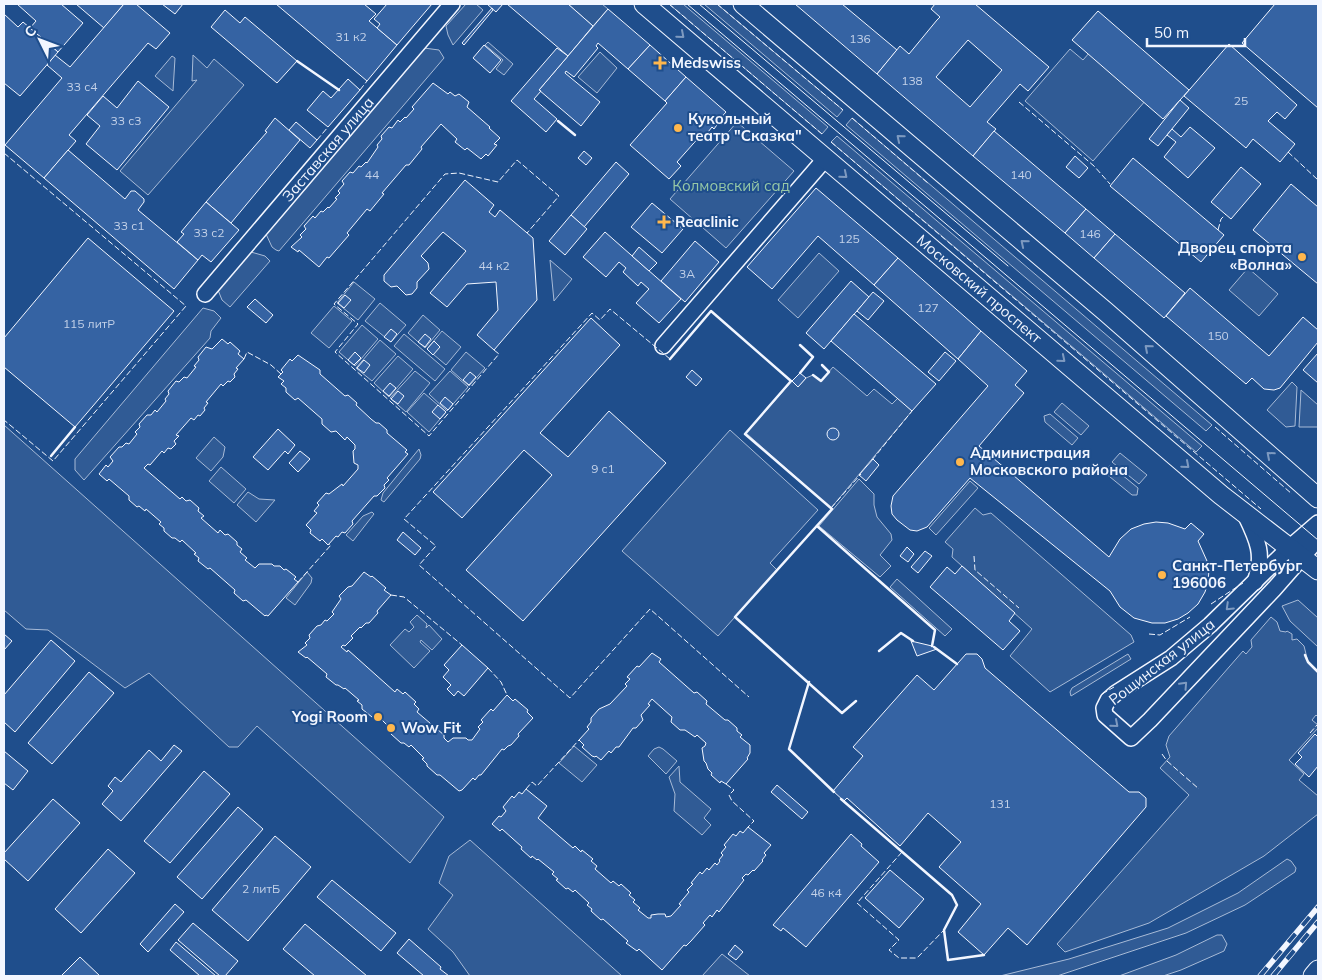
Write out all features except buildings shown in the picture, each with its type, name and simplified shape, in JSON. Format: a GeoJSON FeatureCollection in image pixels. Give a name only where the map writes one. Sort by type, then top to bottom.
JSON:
{"type":"FeatureCollection","features":[{"type":"Feature","properties":{"kind":"main road","name":"Московский проспект"},"geometry":{"type":"LineString","coordinates":[[644,4],[1245,514],[1318,570]]}},
{"type":"Feature","properties":{"kind":"main road"},"geometry":{"type":"LineString","coordinates":[[743,4],[1106,312],[1318,498]]}},
{"type":"Feature","properties":{"kind":"main road"},"geometry":{"type":"LineString","coordinates":[[1313,976],[1318,970]]}},
{"type":"Feature","properties":{"kind":"street","name":"Заставская улица"},"geometry":{"type":"LineString","coordinates":[[204,294],[452,4]]}},
{"type":"Feature","properties":{"kind":"street"},"geometry":{"type":"LineString","coordinates":[[663,346],[825,159]]}},
{"type":"Feature","properties":{"kind":"street"},"geometry":{"type":"LineString","coordinates":[[1245,514],[1258,543],[1260,554],[1260,565],[1255,582]]}},
{"type":"Feature","properties":{"kind":"street","name":"Рощинская улица"},"geometry":{"type":"LineString","coordinates":[[1318,523],[1295,553],[1176,693],[1131,738],[1105,715],[1104,708],[1108,700],[1116,693],[1171,658],[1210,625],[1255,582],[1295,553],[1318,539]]}},
{"type":"Feature","properties":{"kind":"shaded area"},"geometry":{"type":"Polygon","coordinates":[[[466,4],[476,4],[483,10],[453,45],[446,26],[466,4]]]}},
{"type":"Feature","properties":{"kind":"shaded area"},"geometry":{"type":"Polygon","coordinates":[[[568,4],[602,4],[608,9],[593,26],[568,4]]]}},
{"type":"Feature","properties":{"kind":"shaded area"},"geometry":{"type":"Polygon","coordinates":[[[669,4],[683,4],[828,127],[822,134],[669,4]]]}},
{"type":"Feature","properties":{"kind":"shaded area"},"geometry":{"type":"Polygon","coordinates":[[[704,4],[717,4],[843,110],[837,117],[704,4]]]}},
{"type":"Feature","properties":{"kind":"shaded area"},"geometry":{"type":"Polygon","coordinates":[[[488,42],[513,64],[504,75],[496,69],[503,60],[485,45],[488,42]]]}},
{"type":"Feature","properties":{"kind":"shaded area"},"geometry":{"type":"Polygon","coordinates":[[[424,48],[439,50],[444,58],[279,251],[276,250],[272,247],[266,234],[424,48]]]}},
{"type":"Feature","properties":{"kind":"shaded area"},"geometry":{"type":"Polygon","coordinates":[[[1070,49],[1083,60],[1090,52],[1146,100],[1093,161],[1025,101],[1070,49]]]}},
{"type":"Feature","properties":{"kind":"shaded area"},"geometry":{"type":"Polygon","coordinates":[[[600,52],[617,68],[597,93],[578,77],[600,52]]]}},
{"type":"Feature","properties":{"kind":"shaded area"},"geometry":{"type":"Polygon","coordinates":[[[193,55],[207,68],[214,59],[244,85],[148,195],[120,171],[197,80],[192,81],[193,55]]]}},
{"type":"Feature","properties":{"kind":"shaded area"},"geometry":{"type":"Polygon","coordinates":[[[172,56],[175,58],[173,91],[155,76],[172,56]]]}},
{"type":"Feature","properties":{"kind":"shaded area"},"geometry":{"type":"Polygon","coordinates":[[[852,118],[1212,425],[1206,431],[846,125],[852,118]]]}},
{"type":"Feature","properties":{"kind":"shaded area","name":"Колмовский сад"},"geometry":{"type":"Polygon","coordinates":[[[737,122],[794,171],[726,248],[670,199],[737,122]]]}},
{"type":"Feature","properties":{"kind":"shaded area"},"geometry":{"type":"Polygon","coordinates":[[[837,136],[1202,446],[1196,452],[831,142],[837,136]]]}},
{"type":"Feature","properties":{"kind":"shaded area"},"geometry":{"type":"Polygon","coordinates":[[[251,252],[265,256],[270,261],[230,307],[222,300],[218,290],[251,252]]]}},
{"type":"Feature","properties":{"kind":"shaded area"},"geometry":{"type":"Polygon","coordinates":[[[819,253],[839,271],[798,318],[778,300],[819,253]]]}},
{"type":"Feature","properties":{"kind":"shaded area"},"geometry":{"type":"Polygon","coordinates":[[[550,260],[572,279],[554,301],[550,260]]]}},
{"type":"Feature","properties":{"kind":"shaded area"},"geometry":{"type":"Polygon","coordinates":[[[1248,268],[1278,294],[1259,316],[1229,290],[1248,268]]]}},
{"type":"Feature","properties":{"kind":"shaded area"},"geometry":{"type":"Polygon","coordinates":[[[354,282],[375,299],[358,320],[337,303],[354,282]]]}},
{"type":"Feature","properties":{"kind":"shaded area"},"geometry":{"type":"Polygon","coordinates":[[[380,303],[406,325],[391,342],[365,321],[380,303]]]}},
{"type":"Feature","properties":{"kind":"shaded area"},"geometry":{"type":"Polygon","coordinates":[[[334,306],[352,321],[329,348],[311,333],[334,306]]]}},
{"type":"Feature","properties":{"kind":"shaded area"},"geometry":{"type":"Polygon","coordinates":[[[203,308],[214,311],[221,318],[211,331],[210,338],[84,480],[75,470],[75,459],[203,308]]]}},
{"type":"Feature","properties":{"kind":"shaded area"},"geometry":{"type":"Polygon","coordinates":[[[423,315],[440,330],[425,348],[408,333],[423,315]]]}},
{"type":"Feature","properties":{"kind":"shaded area"},"geometry":{"type":"Polygon","coordinates":[[[362,325],[378,339],[355,366],[339,352],[362,325]]]}},
{"type":"Feature","properties":{"kind":"shaded area"},"geometry":{"type":"Polygon","coordinates":[[[442,331],[461,347],[446,365],[427,349],[442,331]]]}},
{"type":"Feature","properties":{"kind":"shaded area"},"geometry":{"type":"Polygon","coordinates":[[[404,334],[445,369],[435,381],[394,346],[404,334]]]}},
{"type":"Feature","properties":{"kind":"shaded area"},"geometry":{"type":"Polygon","coordinates":[[[380,340],[396,354],[372,381],[356,368],[380,340]]]}},
{"type":"Feature","properties":{"kind":"shaded area"},"geometry":{"type":"Polygon","coordinates":[[[466,352],[485,368],[469,386],[451,370],[466,352]]]}},
{"type":"Feature","properties":{"kind":"shaded area"},"geometry":{"type":"Polygon","coordinates":[[[398,356],[413,369],[389,397],[374,383],[398,356]]]}},
{"type":"Feature","properties":{"kind":"shaded area"},"geometry":{"type":"Polygon","coordinates":[[[833,367],[867,396],[874,389],[892,404],[898,398],[912,411],[831,508],[746,433],[792,381],[798,387],[806,378],[813,375],[821,381],[833,367]]]}},
{"type":"Feature","properties":{"kind":"shaded area"},"geometry":{"type":"Polygon","coordinates":[[[415,371],[430,383],[406,412],[390,398],[415,371]]]}},
{"type":"Feature","properties":{"kind":"shaded area"},"geometry":{"type":"Polygon","coordinates":[[[450,371],[468,387],[447,411],[429,394],[450,371]]]}},
{"type":"Feature","properties":{"kind":"shaded area"},"geometry":{"type":"Polygon","coordinates":[[[1292,382],[1297,387],[1295,426],[1286,427],[1267,410],[1292,382]]]}},
{"type":"Feature","properties":{"kind":"shaded area"},"geometry":{"type":"Polygon","coordinates":[[[1301,390],[1318,405],[1318,427],[1299,427],[1301,390]]]}},
{"type":"Feature","properties":{"kind":"shaded area"},"geometry":{"type":"Polygon","coordinates":[[[424,393],[446,412],[429,432],[407,412],[424,393]]]}},
{"type":"Feature","properties":{"kind":"shaded area"},"geometry":{"type":"Polygon","coordinates":[[[1062,403],[1089,426],[1081,435],[1054,412],[1062,403]]]}},
{"type":"Feature","properties":{"kind":"shaded area"},"geometry":{"type":"Polygon","coordinates":[[[1050,414],[1078,438],[1072,445],[1045,422],[1044,416],[1050,414]]]}},
{"type":"Feature","properties":{"kind":"shaded area"},"geometry":{"type":"Polygon","coordinates":[[[4,425],[444,817],[410,863],[257,726],[238,747],[229,747],[149,673],[125,688],[48,630],[26,629],[4,610],[4,425]]]}},
{"type":"Feature","properties":{"kind":"shaded area"},"geometry":{"type":"Polygon","coordinates":[[[730,430],[818,510],[770,563],[777,570],[718,636],[622,551],[730,430]]]}},
{"type":"Feature","properties":{"kind":"shaded area"},"geometry":{"type":"Polygon","coordinates":[[[214,437],[225,447],[223,457],[211,471],[196,458],[214,437]]]}},
{"type":"Feature","properties":{"kind":"shaded area"},"geometry":{"type":"Polygon","coordinates":[[[419,449],[420,459],[384,502],[381,500],[383,493],[419,449]]]}},
{"type":"Feature","properties":{"kind":"shaded area"},"geometry":{"type":"Polygon","coordinates":[[[1120,453],[1147,475],[1139,484],[1112,462],[1120,453]]]}},
{"type":"Feature","properties":{"kind":"shaded area"},"geometry":{"type":"Polygon","coordinates":[[[1110,465],[1138,488],[1137,495],[1132,495],[1104,472],[1110,465]]]}},
{"type":"Feature","properties":{"kind":"shaded area"},"geometry":{"type":"Polygon","coordinates":[[[221,467],[246,489],[234,503],[209,481],[221,467]]]}},
{"type":"Feature","properties":{"kind":"shaded area"},"geometry":{"type":"Polygon","coordinates":[[[859,479],[874,494],[877,517],[891,534],[892,540],[880,555],[891,566],[880,577],[819,526],[859,479]]]}},
{"type":"Feature","properties":{"kind":"shaded area"},"geometry":{"type":"Polygon","coordinates":[[[970,481],[978,488],[936,535],[929,528],[970,481]]]}},
{"type":"Feature","properties":{"kind":"shaded area"},"geometry":{"type":"Polygon","coordinates":[[[248,492],[259,499],[275,500],[256,522],[237,505],[248,492]]]}},
{"type":"Feature","properties":{"kind":"shaded area"},"geometry":{"type":"Polygon","coordinates":[[[975,508],[983,515],[991,513],[1131,635],[1134,642],[1050,692],[1010,656],[1032,629],[952,557],[953,549],[945,542],[975,508]]]}},
{"type":"Feature","properties":{"kind":"shaded area"},"geometry":{"type":"Polygon","coordinates":[[[372,512],[374,514],[353,541],[346,535],[363,516],[372,512]]]}},
{"type":"Feature","properties":{"kind":"shaded area"},"geometry":{"type":"Polygon","coordinates":[[[307,572],[312,578],[311,583],[295,605],[286,598],[307,572]]]}},
{"type":"Feature","properties":{"kind":"shaded area"},"geometry":{"type":"Polygon","coordinates":[[[897,579],[952,629],[945,636],[890,587],[897,579]]]}},
{"type":"Feature","properties":{"kind":"shaded area"},"geometry":{"type":"Polygon","coordinates":[[[1298,600],[1318,618],[1318,647],[1290,621],[1282,606],[1298,600]]]}},
{"type":"Feature","properties":{"kind":"shaded area"},"geometry":{"type":"Polygon","coordinates":[[[417,615],[427,624],[426,628],[429,625],[442,639],[432,650],[421,640],[420,642],[430,651],[414,668],[390,645],[405,629],[409,632],[414,627],[410,622],[417,615]]]}},
{"type":"Feature","properties":{"kind":"shaded area"},"geometry":{"type":"Polygon","coordinates":[[[1271,617],[1277,622],[1280,631],[1287,631],[1292,634],[1292,640],[1297,639],[1304,646],[1308,662],[1318,672],[1318,717],[1316,715],[1312,720],[1318,725],[1318,728],[1289,760],[1304,774],[1299,780],[1318,796],[1318,814],[1264,856],[1149,923],[1065,952],[1057,944],[1189,795],[1160,768],[1170,757],[1166,745],[1169,736],[1243,651],[1246,654],[1252,647],[1251,640],[1271,617]]]}},
{"type":"Feature","properties":{"kind":"shaded area"},"geometry":{"type":"Polygon","coordinates":[[[1128,654],[1131,659],[1071,696],[1072,688],[1128,654]]]}},
{"type":"Feature","properties":{"kind":"shaded area"},"geometry":{"type":"Polygon","coordinates":[[[574,746],[597,765],[582,782],[559,763],[574,746]]]}},
{"type":"Feature","properties":{"kind":"shaded area"},"geometry":{"type":"Polygon","coordinates":[[[659,747],[677,761],[666,774],[648,756],[654,749],[659,747]]]}},
{"type":"Feature","properties":{"kind":"shaded area"},"geometry":{"type":"Polygon","coordinates":[[[679,766],[680,782],[711,809],[704,818],[711,825],[702,835],[674,811],[675,794],[669,777],[679,766]]]}},
{"type":"Feature","properties":{"kind":"shaded area"},"geometry":{"type":"Polygon","coordinates":[[[470,840],[622,976],[470,976],[453,952],[428,929],[453,895],[439,883],[449,856],[470,840]]]}},
{"type":"Feature","properties":{"kind":"shaded area"},"geometry":{"type":"Polygon","coordinates":[[[1287,859],[1296,868],[1295,872],[1245,905],[1186,933],[1057,976],[1000,976],[1069,959],[1168,928],[1238,893],[1287,859]]]}},
{"type":"Feature","properties":{"kind":"shaded area"},"geometry":{"type":"Polygon","coordinates":[[[1217,935],[1222,935],[1227,944],[1224,951],[1181,970],[1163,976],[1119,976],[1176,955],[1217,935]]]}},
{"type":"Feature","properties":{"kind":"shaded area"},"geometry":{"type":"Polygon","coordinates":[[[722,954],[750,976],[702,976],[722,954]]]}},
{"type":"Feature","properties":{"kind":"tram line"},"geometry":{"type":"LineString","coordinates":[[687,4],[1318,540]]}},
{"type":"Feature","properties":{"kind":"tram line"},"geometry":{"type":"LineString","coordinates":[[699,4],[1008,266]]}},
{"type":"Feature","properties":{"kind":"railway"},"geometry":{"type":"LineString","coordinates":[[1260,976],[1318,907]]}},
{"type":"Feature","properties":{"kind":"railway"},"geometry":{"type":"LineString","coordinates":[[1273,976],[1318,922]]}},
{"type":"Feature","properties":{"kind":"fence"},"geometry":{"type":"LineString","coordinates":[[669,4],[822,134]]}},
{"type":"Feature","properties":{"kind":"fence"},"geometry":{"type":"LineString","coordinates":[[717,4],[843,110]]}},
{"type":"Feature","properties":{"kind":"fence"},"geometry":{"type":"LineString","coordinates":[[360,90],[367,81]]}},
{"type":"Feature","properties":{"kind":"fence"},"geometry":{"type":"LineString","coordinates":[[1019,102],[1094,166],[1110,184]]}},
{"type":"Feature","properties":{"kind":"fence"},"geometry":{"type":"LineString","coordinates":[[852,118],[929,184]]}},
{"type":"Feature","properties":{"kind":"fence"},"geometry":{"type":"LineString","coordinates":[[317,140],[328,127]]}},
{"type":"Feature","properties":{"kind":"fence"},"geometry":{"type":"LineString","coordinates":[[831,142],[1261,509]]}},
{"type":"Feature","properties":{"kind":"fence"},"geometry":{"type":"LineString","coordinates":[[1288,152],[1318,180]]}},
{"type":"Feature","properties":{"kind":"fence"},"geometry":{"type":"LineString","coordinates":[[4,153],[186,306],[53,461],[4,420]]}},
{"type":"Feature","properties":{"kind":"fence"},"geometry":{"type":"LineString","coordinates":[[494,350],[499,354],[429,436],[335,352],[358,324],[334,304],[445,174],[459,173],[498,182],[517,160],[559,196],[527,233]]}},
{"type":"Feature","properties":{"kind":"fence"},"geometry":{"type":"LineString","coordinates":[[1218,230],[1221,219],[1226,214]]}},
{"type":"Feature","properties":{"kind":"fence"},"geometry":{"type":"LineString","coordinates":[[670,359],[610,309],[600,320],[592,313],[404,519],[436,546],[419,565],[570,698],[650,609],[749,697]]}},
{"type":"Feature","properties":{"kind":"fence"},"geometry":{"type":"LineString","coordinates":[[244,359],[247,352],[271,365],[281,374]]}},
{"type":"Feature","properties":{"kind":"fence"},"geometry":{"type":"LineString","coordinates":[[872,460],[912,411]]}},
{"type":"Feature","properties":{"kind":"fence"},"geometry":{"type":"LineString","coordinates":[[1215,427],[1292,494]]}},
{"type":"Feature","properties":{"kind":"fence"},"geometry":{"type":"LineString","coordinates":[[831,508],[861,474]]}},
{"type":"Feature","properties":{"kind":"fence"},"geometry":{"type":"LineString","coordinates":[[298,582],[331,545],[329,544]]}},
{"type":"Feature","properties":{"kind":"fence"},"geometry":{"type":"LineString","coordinates":[[974,556],[975,570],[1019,608]]}},
{"type":"Feature","properties":{"kind":"fence"},"geometry":{"type":"LineString","coordinates":[[1211,604],[1243,583]]}},
{"type":"Feature","properties":{"kind":"fence"},"geometry":{"type":"LineString","coordinates":[[391,595],[404,597],[462,645]]}},
{"type":"Feature","properties":{"kind":"fence"},"geometry":{"type":"LineString","coordinates":[[1149,634],[1160,635],[1190,617]]}},
{"type":"Feature","properties":{"kind":"fence"},"geometry":{"type":"LineString","coordinates":[[488,668],[501,682],[507,695]]}},
{"type":"Feature","properties":{"kind":"fence"},"geometry":{"type":"LineString","coordinates":[[1102,694],[1114,687]]}},
{"type":"Feature","properties":{"kind":"fence"},"geometry":{"type":"LineString","coordinates":[[1310,733],[1317,725]]}},
{"type":"Feature","properties":{"kind":"fence"},"geometry":{"type":"LineString","coordinates":[[526,789],[532,782],[537,786],[579,740]]}},
{"type":"Feature","properties":{"kind":"fence"},"geometry":{"type":"LineString","coordinates":[[1162,754],[1167,761],[1199,789]]}},
{"type":"Feature","properties":{"kind":"fence"},"geometry":{"type":"LineString","coordinates":[[726,784],[734,790],[729,795],[732,801],[754,821],[748,827]]}},
{"type":"Feature","properties":{"kind":"fence"},"geometry":{"type":"LineString","coordinates":[[902,852],[857,903],[899,940],[889,950],[899,958],[917,958],[944,930]]}},
{"type":"Feature","properties":{"kind":"wall"},"geometry":{"type":"LineString","coordinates":[[297,61],[339,90]]}},
{"type":"Feature","properties":{"kind":"wall"},"geometry":{"type":"LineString","coordinates":[[558,121],[575,135]]}},
{"type":"Feature","properties":{"kind":"wall"},"geometry":{"type":"LineString","coordinates":[[670,359],[711,311],[791,381],[745,434],[832,509],[735,617],[842,713],[856,701]]}},
{"type":"Feature","properties":{"kind":"wall"},"geometry":{"type":"LineString","coordinates":[[800,345],[813,357],[800,373]]}},
{"type":"Feature","properties":{"kind":"wall"},"geometry":{"type":"LineString","coordinates":[[813,375],[821,381],[829,372],[822,365]]}},
{"type":"Feature","properties":{"kind":"wall"},"geometry":{"type":"LineString","coordinates":[[51,456],[75,427]]}},
{"type":"Feature","properties":{"kind":"wall"},"geometry":{"type":"LineString","coordinates":[[817,526],[935,630],[932,646]]}},
{"type":"Feature","properties":{"kind":"wall"},"geometry":{"type":"LineString","coordinates":[[879,651],[901,633],[913,641]]}},
{"type":"Feature","properties":{"kind":"wall"},"geometry":{"type":"LineString","coordinates":[[934,647],[957,664]]}},
{"type":"Feature","properties":{"kind":"wall"},"geometry":{"type":"LineString","coordinates":[[1305,655],[1308,662],[1318,672]]}},
{"type":"Feature","properties":{"kind":"wall"},"geometry":{"type":"LineString","coordinates":[[809,682],[789,749],[834,792]]}},
{"type":"Feature","properties":{"kind":"wall"},"geometry":{"type":"LineString","coordinates":[[841,799],[952,895],[957,905],[944,930],[948,960],[984,955]]}},
{"type":"Feature","properties":{"kind":"place","name":"Medswiss"},"geometry":{"type":"Point","coordinates":[660,63]}},
{"type":"Feature","properties":{"kind":"place","name":"Кукольный театр \"Сказка\""},"geometry":{"type":"Point","coordinates":[678,128]}},
{"type":"Feature","properties":{"kind":"place","name":"Reaclinic"},"geometry":{"type":"Point","coordinates":[664,222]}},
{"type":"Feature","properties":{"kind":"place","name":"Дворец спорта «Волна»"},"geometry":{"type":"Point","coordinates":[1302,257]}},
{"type":"Feature","properties":{"kind":"place","name":"Администрация Московского района"},"geometry":{"type":"Point","coordinates":[960,462]}},
{"type":"Feature","properties":{"kind":"place","name":"Санкт-Петербург 196006"},"geometry":{"type":"Point","coordinates":[1162,575]}},
{"type":"Feature","properties":{"kind":"place","name":"Yogi Room"},"geometry":{"type":"Point","coordinates":[378,717]}},
{"type":"Feature","properties":{"kind":"place","name":"Wow Fit"},"geometry":{"type":"Point","coordinates":[391,728]}}]}
